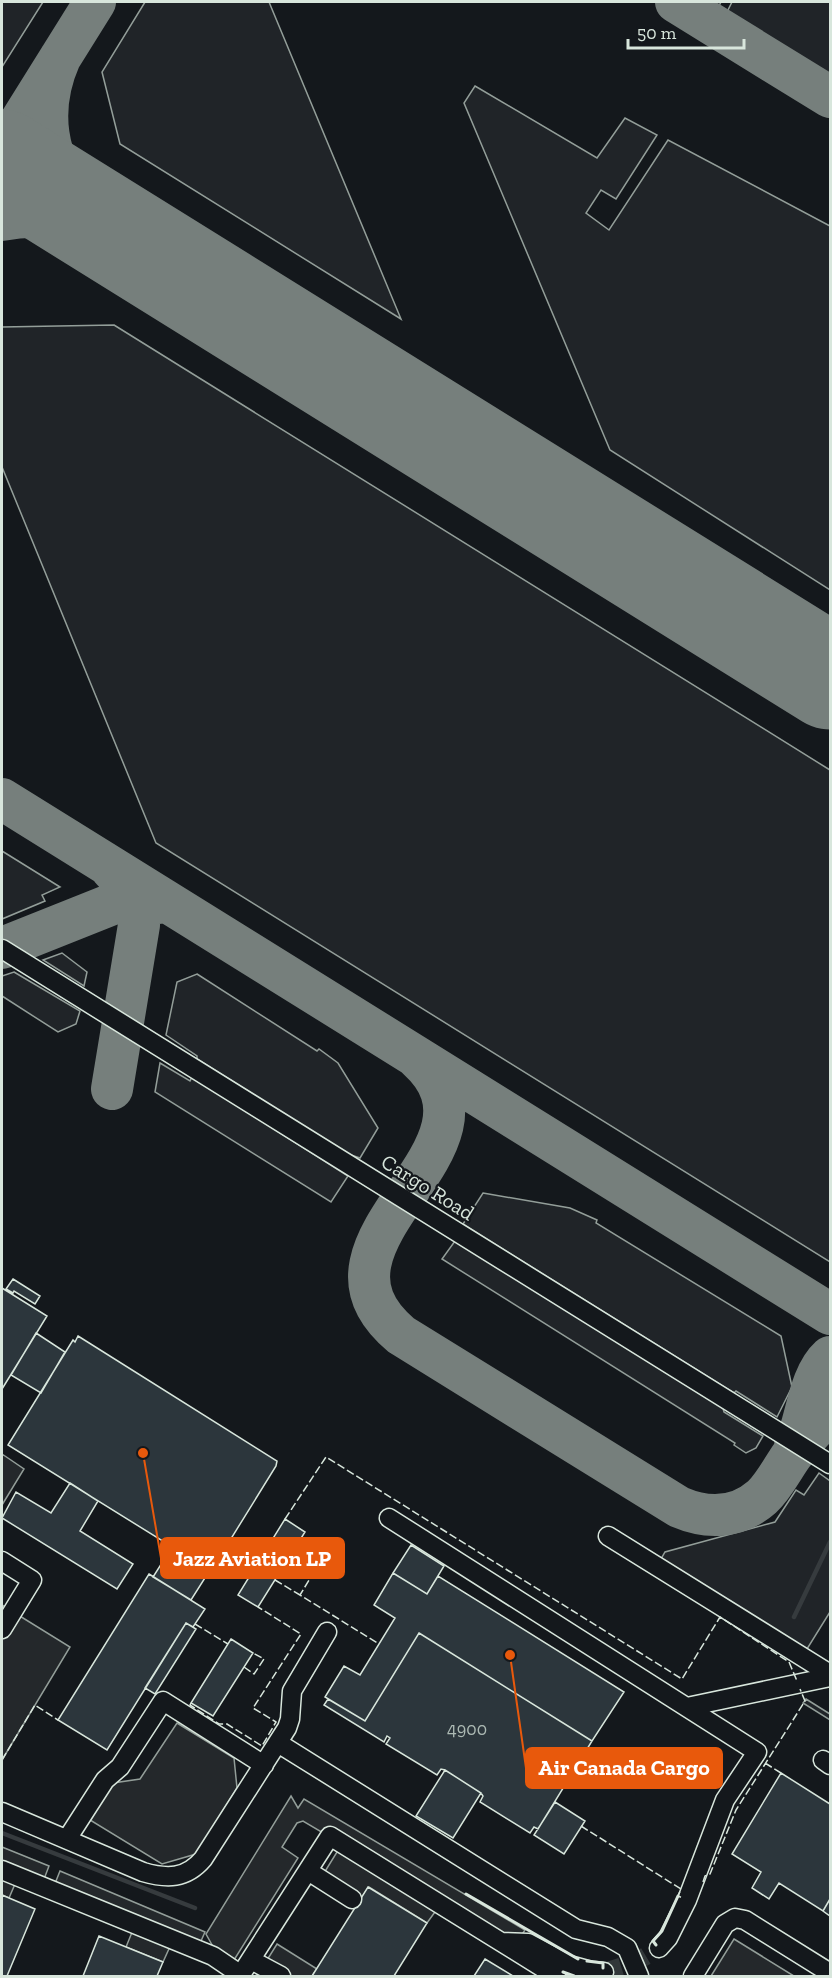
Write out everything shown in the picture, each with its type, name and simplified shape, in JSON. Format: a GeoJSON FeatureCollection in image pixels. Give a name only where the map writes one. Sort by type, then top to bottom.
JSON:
{"type":"FeatureCollection","features":[{"type":"Feature","properties":{"kind":"lane","name":"Cargo Road"},"geometry":{"type":"LineString","coordinates":[[2,949],[831,1464]]}},
{"type":"Feature","properties":{"kind":"lane"},"geometry":{"type":"LineString","coordinates":[[389,1518],[757,1752],[725,1800],[687,1900],[668,1938],[659,1948]]}},
{"type":"Feature","properties":{"kind":"lane"},"geometry":{"type":"LineString","coordinates":[[608,1536],[831,1675]]}},
{"type":"Feature","properties":{"kind":"lane"},"geometry":{"type":"LineString","coordinates":[[2,1561],[32,1580],[2,1629]]}},
{"type":"Feature","properties":{"kind":"lane"},"geometry":{"type":"LineString","coordinates":[[2,1812],[143,1872],[166,1877],[183,1875],[197,1867],[204,1859],[278,1743],[289,1724],[291,1691],[327,1632]]}},
{"type":"Feature","properties":{"kind":"lane"},"geometry":{"type":"LineString","coordinates":[[687,1707],[831,1675]]}},
{"type":"Feature","properties":{"kind":"lane"},"geometry":{"type":"LineString","coordinates":[[67,1839],[105,1780],[120,1767],[163,1701],[264,1765]]}},
{"type":"Feature","properties":{"kind":"lane"},"geometry":{"type":"LineString","coordinates":[[278,1743],[576,1929],[608,1937],[627,1948],[639,1977]]}},
{"type":"Feature","properties":{"kind":"lane"},"geometry":{"type":"LineString","coordinates":[[244,1970],[330,1836],[556,1977]]}},
{"type":"Feature","properties":{"kind":"lane"},"geometry":{"type":"LineString","coordinates":[[2,1870],[244,1970],[281,1977]]}},
{"type":"Feature","properties":{"kind":"lane"},"geometry":{"type":"LineString","coordinates":[[308,1871],[352,1899]]}},
{"type":"Feature","properties":{"kind":"lane"},"geometry":{"type":"LineString","coordinates":[[693,1977],[725,1924],[735,1918],[745,1920],[831,1973]]}},
{"type":"Feature","properties":{"kind":"lane"},"geometry":{"type":"LineString","coordinates":[[500,1942],[528,1943],[569,1965],[604,1972]]}},
{"type":"Feature","properties":{"kind":"shaded area"},"geometry":{"type":"Polygon","coordinates":[[[2,2],[43,2],[2,67],[2,2]]]}},
{"type":"Feature","properties":{"kind":"shaded area"},"geometry":{"type":"Polygon","coordinates":[[[145,2],[269,2],[401,319],[120,144],[102,72],[145,2]]]}},
{"type":"Feature","properties":{"kind":"shaded area"},"geometry":{"type":"Polygon","coordinates":[[[688,2],[721,2],[714,15],[688,2]]]}},
{"type":"Feature","properties":{"kind":"shaded area"},"geometry":{"type":"Polygon","coordinates":[[[732,2],[830,2],[830,74],[820,71],[723,20],[732,2]]]}},
{"type":"Feature","properties":{"kind":"shaded area"},"geometry":{"type":"Polygon","coordinates":[[[475,86],[597,158],[625,118],[657,135],[616,199],[601,190],[586,213],[609,230],[668,140],[830,226],[830,590],[610,450],[464,103],[475,86]]]}},
{"type":"Feature","properties":{"kind":"shaded area"},"geometry":{"type":"Polygon","coordinates":[[[114,325],[830,770],[830,1262],[156,843],[2,467],[2,327],[114,325]]]}},
{"type":"Feature","properties":{"kind":"shaded area"},"geometry":{"type":"Polygon","coordinates":[[[2,851],[60,887],[42,895],[45,901],[2,919],[2,851]]]}},
{"type":"Feature","properties":{"kind":"shaded area"},"geometry":{"type":"Polygon","coordinates":[[[62,953],[87,972],[84,986],[43,960],[62,953]]]}},
{"type":"Feature","properties":{"kind":"shaded area"},"geometry":{"type":"Polygon","coordinates":[[[14,972],[80,1011],[76,1024],[58,1032],[2,996],[2,976],[14,972]]]}},
{"type":"Feature","properties":{"kind":"shaded area"},"geometry":{"type":"Polygon","coordinates":[[[197,974],[338,1063],[378,1128],[360,1158],[348,1154],[197,1059],[197,1056],[166,1035],[177,982],[197,974]]]}},
{"type":"Feature","properties":{"kind":"shaded area"},"geometry":{"type":"Polygon","coordinates":[[[160,1063],[190,1081],[192,1077],[348,1176],[331,1202],[155,1092],[160,1063]]]}},
{"type":"Feature","properties":{"kind":"shaded area"},"geometry":{"type":"Polygon","coordinates":[[[483,1193],[570,1208],[597,1220],[596,1223],[781,1336],[792,1387],[777,1417],[736,1391],[734,1393],[463,1224],[483,1193]]]}},
{"type":"Feature","properties":{"kind":"shaded area"},"geometry":{"type":"Polygon","coordinates":[[[455,1241],[723,1408],[724,1412],[763,1436],[756,1448],[746,1453],[734,1445],[735,1443],[442,1259],[455,1241]]]}},
{"type":"Feature","properties":{"kind":"shaded area"},"geometry":{"type":"Polygon","coordinates":[[[2,1454],[24,1469],[2,1505],[2,1454]]]}},
{"type":"Feature","properties":{"kind":"shaded area"},"geometry":{"type":"Polygon","coordinates":[[[819,1473],[830,1481],[830,1612],[807,1649],[661,1559],[665,1552],[775,1522],[796,1490],[804,1495],[819,1473]]]}},
{"type":"Feature","properties":{"kind":"shaded area"},"geometry":{"type":"Polygon","coordinates":[[[2,1605],[70,1647],[2,1760],[2,1605]]]}},
{"type":"Feature","properties":{"kind":"shaded area"},"geometry":{"type":"Polygon","coordinates":[[[806,1699],[830,1714],[830,1720],[803,1703],[806,1699]]]}},
{"type":"Feature","properties":{"kind":"shaded area"},"geometry":{"type":"Polygon","coordinates":[[[177,1723],[234,1758],[237,1788],[196,1854],[162,1864],[90,1820],[113,1783],[140,1779],[177,1723]]]}},
{"type":"Feature","properties":{"kind":"shaded area"},"geometry":{"type":"Polygon","coordinates":[[[291,1796],[298,1808],[304,1799],[525,1930],[517,1942],[440,1905],[427,1923],[369,1887],[362,1897],[324,1873],[342,1844],[303,1821],[297,1823],[282,1847],[298,1858],[234,1960],[216,1952],[206,1934],[291,1796]]]}},
{"type":"Feature","properties":{"kind":"shaded area"},"geometry":{"type":"Polygon","coordinates":[[[2,1847],[49,1866],[41,1887],[18,1877],[9,1898],[2,1895],[2,1847]]]}},
{"type":"Feature","properties":{"kind":"shaded area"},"geometry":{"type":"Polygon","coordinates":[[[60,1871],[205,1932],[197,1950],[173,1940],[163,1962],[126,1947],[135,1925],[52,1891],[60,1871]]]}},
{"type":"Feature","properties":{"kind":"shaded area"},"geometry":{"type":"Polygon","coordinates":[[[734,1939],[794,1976],[711,1976],[734,1939]]]}},
{"type":"Feature","properties":{"kind":"shaded area"},"geometry":{"type":"Polygon","coordinates":[[[277,1944],[317,1969],[312,1976],[257,1976],[277,1944]]]}},
{"type":"Feature","properties":{"kind":"building"},"geometry":{"type":"Polygon","coordinates":[[[13,1279],[40,1296],[35,1304],[14,1291],[13,1293],[6,1289],[13,1279]]]}},
{"type":"Feature","properties":{"kind":"building"},"geometry":{"type":"Polygon","coordinates":[[[2,1288],[47,1316],[2,1389],[2,1288]]]}},
{"type":"Feature","properties":{"kind":"building"},"geometry":{"type":"Polygon","coordinates":[[[36,1333],[65,1352],[41,1393],[11,1375],[36,1333]]]}},
{"type":"Feature","properties":{"kind":"building"},"geometry":{"type":"Polygon","coordinates":[[[78,1336],[277,1461],[211,1571],[8,1445],[73,1340],[75,1342],[78,1336]]]}},
{"type":"Feature","properties":{"kind":"building"},"geometry":{"type":"Polygon","coordinates":[[[70,1483],[98,1501],[80,1531],[133,1564],[117,1589],[2,1518],[16,1492],[51,1513],[70,1483]]]}},
{"type":"Feature","properties":{"kind":"building"},"geometry":{"type":"Polygon","coordinates":[[[285,1519],[305,1532],[258,1607],[238,1595],[285,1519]]]}},
{"type":"Feature","properties":{"kind":"building"},"geometry":{"type":"Polygon","coordinates":[[[411,1545],[444,1566],[427,1594],[393,1573],[411,1545]]]}},
{"type":"Feature","properties":{"kind":"building"},"geometry":{"type":"Polygon","coordinates":[[[172,1547],[210,1570],[191,1600],[153,1577],[172,1547]]]}},
{"type":"Feature","properties":{"kind":"building"},"geometry":{"type":"Polygon","coordinates":[[[393,1573],[427,1594],[438,1576],[624,1692],[592,1741],[419,1633],[365,1721],[325,1697],[344,1666],[360,1675],[395,1618],[374,1605],[393,1573]]]}},
{"type":"Feature","properties":{"kind":"building"},"geometry":{"type":"Polygon","coordinates":[[[149,1574],[205,1609],[193,1627],[186,1623],[107,1750],[58,1720],[149,1574]]]}},
{"type":"Feature","properties":{"kind":"building"},"geometry":{"type":"Polygon","coordinates":[[[186,1623],[196,1629],[155,1694],[145,1688],[186,1623]]]}},
{"type":"Feature","properties":{"kind":"building"},"geometry":{"type":"Polygon","coordinates":[[[419,1633],[592,1741],[538,1829],[534,1827],[530,1833],[480,1802],[483,1796],[481,1793],[445,1770],[441,1769],[437,1775],[386,1744],[390,1738],[387,1736],[384,1742],[324,1705],[328,1699],[365,1721],[419,1633]]]}},
{"type":"Feature","properties":{"kind":"building"},"geometry":{"type":"Polygon","coordinates":[[[231,1639],[253,1653],[213,1716],[191,1703],[231,1639]]]}},
{"type":"Feature","properties":{"kind":"building"},"geometry":{"type":"Polygon","coordinates":[[[445,1770],[481,1793],[453,1838],[416,1816],[445,1770]]]}},
{"type":"Feature","properties":{"kind":"building"},"geometry":{"type":"Polygon","coordinates":[[[781,1773],[830,1804],[830,1899],[823,1911],[779,1883],[769,1899],[752,1888],[761,1872],[732,1854],[781,1773]]]}},
{"type":"Feature","properties":{"kind":"building"},"geometry":{"type":"Polygon","coordinates":[[[555,1802],[585,1821],[564,1854],[534,1835],[555,1802]]]}},
{"type":"Feature","properties":{"kind":"building"},"geometry":{"type":"Polygon","coordinates":[[[368,1887],[427,1923],[394,1976],[312,1976],[368,1887]]]}},
{"type":"Feature","properties":{"kind":"building"},"geometry":{"type":"Polygon","coordinates":[[[2,1895],[35,1909],[7,1976],[2,1976],[2,1895]]]}},
{"type":"Feature","properties":{"kind":"building"},"geometry":{"type":"Polygon","coordinates":[[[830,1899],[830,1916],[823,1911],[830,1899]]]}},
{"type":"Feature","properties":{"kind":"building"},"geometry":{"type":"Polygon","coordinates":[[[99,1936],[163,1962],[157,1976],[83,1976],[99,1936]]]}},
{"type":"Feature","properties":{"kind":"building"},"geometry":{"type":"Polygon","coordinates":[[[485,1959],[513,1976],[474,1976],[485,1959]]]}},
{"type":"Feature","properties":{"kind":"waterway"},"geometry":{"type":"LineString","coordinates":[[794,1617],[830,1542]]}},
{"type":"Feature","properties":{"kind":"waterway"},"geometry":{"type":"LineString","coordinates":[[2,1833],[195,1908]]}},
{"type":"Feature","properties":{"kind":"taxiway"},"geometry":{"type":"LineString","coordinates":[[2,151],[95,2]]}},
{"type":"Feature","properties":{"kind":"taxiway"},"geometry":{"type":"LineString","coordinates":[[676,2],[830,97]]}},
{"type":"Feature","properties":{"kind":"taxiway"},"geometry":{"type":"LineString","coordinates":[[60,58],[53,77],[47,115],[48,134],[59,170],[69,188],[82,204],[98,219],[129,241]]}},
{"type":"Feature","properties":{"kind":"taxiway"},"geometry":{"type":"LineString","coordinates":[[2,220],[30,217],[56,218],[108,233]]}},
{"type":"Feature","properties":{"kind":"taxiway"},"geometry":{"type":"LineString","coordinates":[[2,799],[830,1314]]}},
{"type":"Feature","properties":{"kind":"taxiway"},"geometry":{"type":"LineString","coordinates":[[112,870],[131,895],[137,909],[139,925],[112,1089]]}},
{"type":"Feature","properties":{"kind":"taxiway"},"geometry":{"type":"LineString","coordinates":[[2,948],[115,903],[137,900],[159,903]]}},
{"type":"Feature","properties":{"kind":"taxiway"},"geometry":{"type":"LineString","coordinates":[[418,1059],[442,1093],[442,1128],[427,1162],[383,1230],[370,1265],[373,1300],[401,1335],[679,1507],[700,1514],[732,1513],[742,1510],[762,1497],[801,1444],[830,1414]]}},
{"type":"Feature","properties":{"kind":"taxiway"},"geometry":{"type":"LineString","coordinates":[[795,1446],[817,1375],[830,1357]]}},
{"type":"Feature","properties":{"kind":"runway"},"geometry":{"type":"LineString","coordinates":[[2,162],[830,677]]}},
{"type":"Feature","properties":{"kind":"tunnel"},"geometry":{"type":"LineString","coordinates":[[604,1972],[636,1962],[659,1948]]}},
{"type":"Feature","properties":{"kind":"fence"},"geometry":{"type":"LineString","coordinates":[[285,1519],[326,1457],[682,1679],[720,1617],[789,1662],[797,1681]]}},
{"type":"Feature","properties":{"kind":"fence"},"geometry":{"type":"LineString","coordinates":[[293,1552],[317,1567],[300,1595],[379,1644]]}},
{"type":"Feature","properties":{"kind":"fence"},"geometry":{"type":"LineString","coordinates":[[275,1580],[300,1595]]}},
{"type":"Feature","properties":{"kind":"fence"},"geometry":{"type":"LineString","coordinates":[[191,1703],[190,1705],[219,1724],[227,1724],[262,1746],[276,1722],[253,1708],[301,1634],[258,1607]]}},
{"type":"Feature","properties":{"kind":"fence"},"geometry":{"type":"LineString","coordinates":[[195,1624],[228,1644]]}},
{"type":"Feature","properties":{"kind":"fence"},"geometry":{"type":"LineString","coordinates":[[244,1667],[254,1674],[264,1659],[253,1653]]}},
{"type":"Feature","properties":{"kind":"fence"},"geometry":{"type":"LineString","coordinates":[[703,1882],[705,1876],[710,1874],[736,1810],[805,1701],[800,1689]]}},
{"type":"Feature","properties":{"kind":"fence"},"geometry":{"type":"LineString","coordinates":[[2,1760],[35,1705],[58,1720]]}},
{"type":"Feature","properties":{"kind":"fence"},"geometry":{"type":"LineString","coordinates":[[765,1763],[781,1773]]}},
{"type":"Feature","properties":{"kind":"fence"},"geometry":{"type":"LineString","coordinates":[[581,1826],[681,1889],[678,1896],[683,1898]]}},
{"type":"Feature","properties":{"kind":"wall"},"geometry":{"type":"LineString","coordinates":[[466,1894],[578,1959]]}},
{"type":"Feature","properties":{"kind":"wall"},"geometry":{"type":"LineString","coordinates":[[656,1945],[653,1941],[662,1931],[678,1896]]}},
{"type":"Feature","properties":{"kind":"wall"},"geometry":{"type":"LineString","coordinates":[[587,1961],[603,1963],[603,1968]]}},
{"type":"Feature","properties":{"kind":"wall"},"geometry":{"type":"LineString","coordinates":[[563,1972],[574,1976]]}},
{"type":"Feature","properties":{"kind":"place","name":"Jazz Aviation LP"},"geometry":{"type":"Point","coordinates":[143,1453]}},
{"type":"Feature","properties":{"kind":"place","name":"Air Canada Cargo"},"geometry":{"type":"Point","coordinates":[510,1655]}}]}
